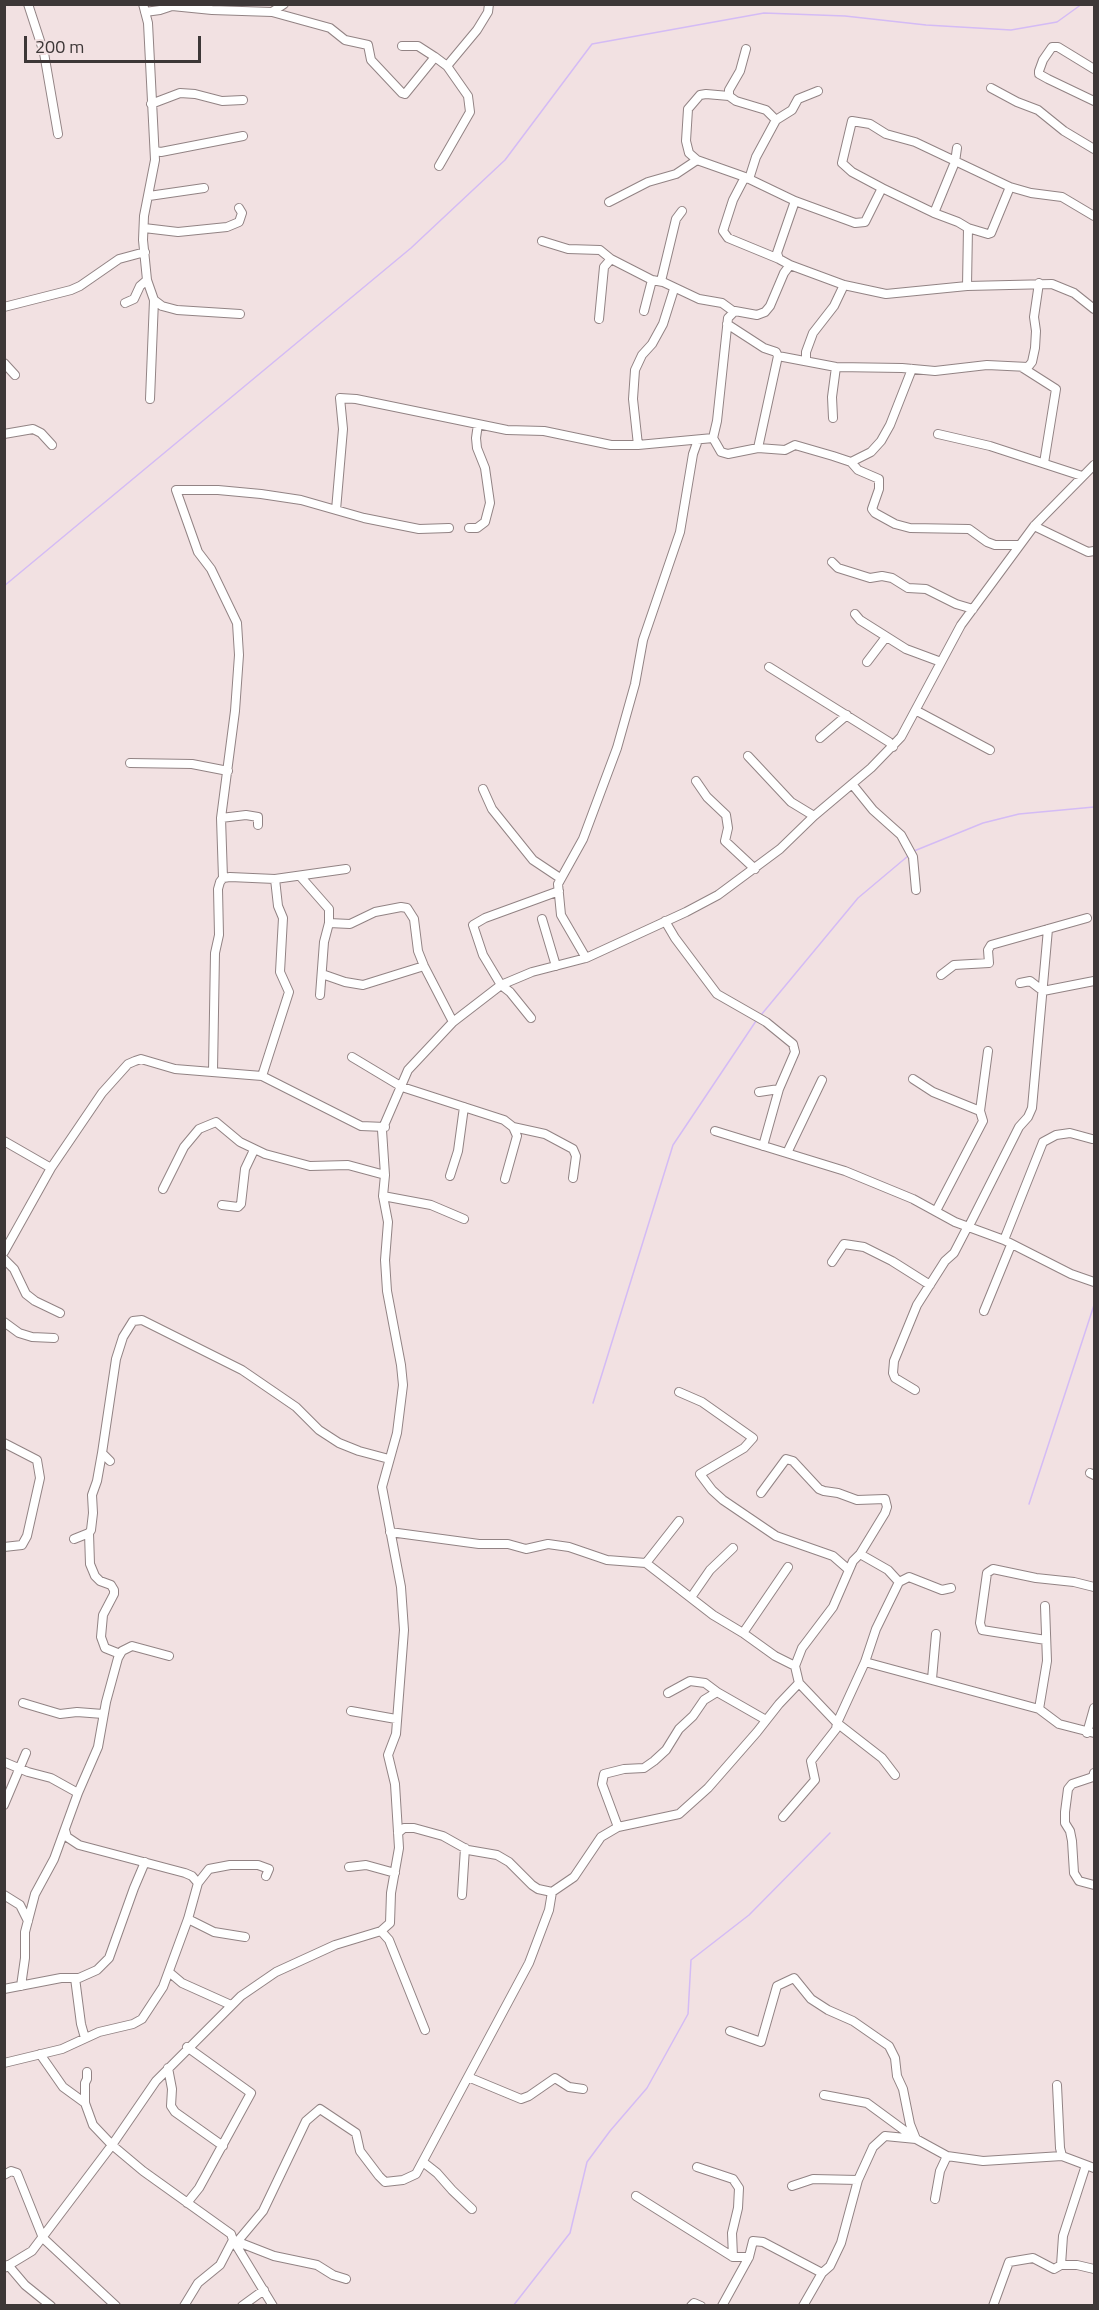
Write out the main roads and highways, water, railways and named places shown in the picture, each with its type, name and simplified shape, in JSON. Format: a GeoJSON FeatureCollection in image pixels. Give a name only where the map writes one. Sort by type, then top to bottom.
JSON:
{"type":"FeatureCollection","features":[{"type":"Feature","properties":{"kind":"waterway"},"geometry":{"type":"LineString","coordinates":[[4,586],[411,248],[505,160],[592,44],[764,13],[845,16],[926,25],[1011,30],[1057,22],[1082,4]]}},
{"type":"Feature","properties":{"kind":"waterway"},"geometry":{"type":"LineString","coordinates":[[914,851],[983,823],[1019,814],[1094,807]]}},
{"type":"Feature","properties":{"kind":"waterway"},"geometry":{"type":"LineString","coordinates":[[761,1015],[858,898],[908,856]]}},
{"type":"Feature","properties":{"kind":"waterway"},"geometry":{"type":"LineString","coordinates":[[593,1403],[673,1145],[756,1021]]}},
{"type":"Feature","properties":{"kind":"waterway"},"geometry":{"type":"LineString","coordinates":[[1029,1504],[1094,1305]]}},
{"type":"Feature","properties":{"kind":"waterway"},"geometry":{"type":"LineString","coordinates":[[513,2306],[570,2233],[587,2162],[647,2088],[688,2014],[691,1960],[749,1915],[830,1833]]}}]}
